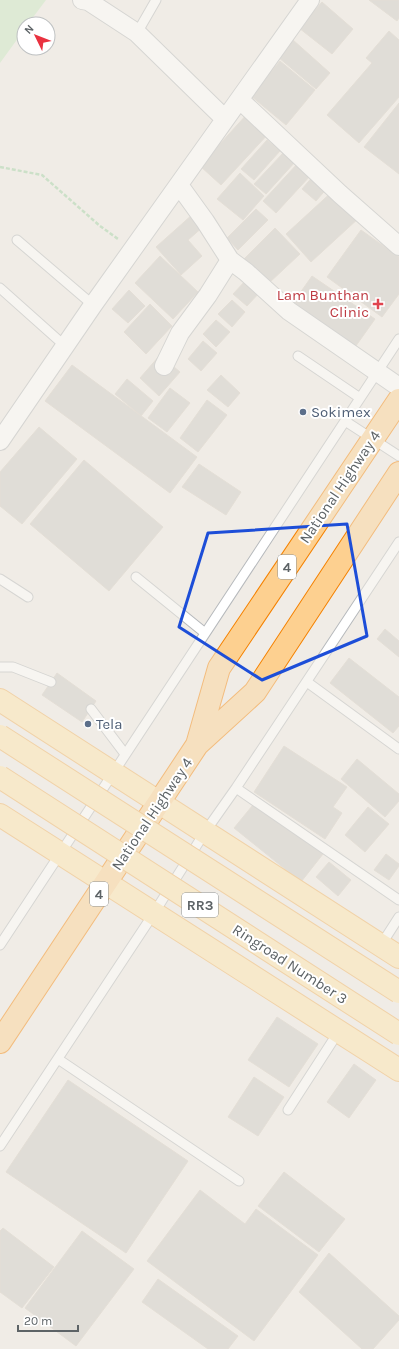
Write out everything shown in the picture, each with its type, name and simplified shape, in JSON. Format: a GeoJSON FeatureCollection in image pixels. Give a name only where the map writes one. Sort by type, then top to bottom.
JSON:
{"type":"FeatureCollection","features":[{"type":"Feature","properties":{"kind":"highway","name":"National Highway 4"},"geometry":{"type":"LineString","coordinates":[[197,745],[219,668],[399,400]]}},
{"type":"Feature","properties":{"kind":"highway","name":"National Highway 4"},"geometry":{"type":"LineString","coordinates":[[0,1042],[197,745],[255,692],[399,473]]}},
{"type":"Feature","properties":{"kind":"main road"},"geometry":{"type":"LineString","coordinates":[[0,700],[399,957]]}},
{"type":"Feature","properties":{"kind":"main road","name":"RR3"},"geometry":{"type":"LineString","coordinates":[[0,736],[399,992]]}},
{"type":"Feature","properties":{"kind":"main road","name":"Ringroad Number 3"},"geometry":{"type":"LineString","coordinates":[[0,777],[399,1034]]}},
{"type":"Feature","properties":{"kind":"main road"},"geometry":{"type":"LineString","coordinates":[[0,815],[399,1070]]}},
{"type":"Feature","properties":{"kind":"street"},"geometry":{"type":"LineString","coordinates":[[82,0],[88,1],[137,32],[225,119]]}},
{"type":"Feature","properties":{"kind":"street"},"geometry":{"type":"LineString","coordinates":[[0,441],[93,305],[240,100],[306,1]]}},
{"type":"Feature","properties":{"kind":"street"},"geometry":{"type":"LineString","coordinates":[[240,100],[340,194],[399,246]]}},
{"type":"Feature","properties":{"kind":"street"},"geometry":{"type":"LineString","coordinates":[[179,185],[205,221],[230,260],[246,272],[289,311],[399,387]]}},
{"type":"Feature","properties":{"kind":"street"},"geometry":{"type":"LineString","coordinates":[[164,366],[180,333],[208,295],[230,260]]}},
{"type":"Feature","properties":{"kind":"lane"},"geometry":{"type":"LineString","coordinates":[[137,32],[156,0]]}},
{"type":"Feature","properties":{"kind":"lane"},"geometry":{"type":"LineString","coordinates":[[16,240],[93,305]]}},
{"type":"Feature","properties":{"kind":"lane"},"geometry":{"type":"LineString","coordinates":[[0,288],[65,346]]}},
{"type":"Feature","properties":{"kind":"lane"},"geometry":{"type":"LineString","coordinates":[[0,945],[399,339]]}},
{"type":"Feature","properties":{"kind":"lane"},"geometry":{"type":"LineString","coordinates":[[298,356],[360,398]]}},
{"type":"Feature","properties":{"kind":"lane"},"geometry":{"type":"LineString","coordinates":[[345,421],[399,456]]}},
{"type":"Feature","properties":{"kind":"lane"},"geometry":{"type":"LineString","coordinates":[[0,1146],[154,913],[205,832],[236,788],[399,542]]}},
{"type":"Feature","properties":{"kind":"lane"},"geometry":{"type":"LineString","coordinates":[[136,577],[205,633]]}},
{"type":"Feature","properties":{"kind":"lane"},"geometry":{"type":"LineString","coordinates":[[0,579],[28,597]]}},
{"type":"Feature","properties":{"kind":"lane"},"geometry":{"type":"LineString","coordinates":[[0,667],[14,667],[51,682]]}},
{"type":"Feature","properties":{"kind":"lane"},"geometry":{"type":"LineString","coordinates":[[306,682],[399,749]]}},
{"type":"Feature","properties":{"kind":"lane"},"geometry":{"type":"LineString","coordinates":[[91,709],[125,754]]}},
{"type":"Feature","properties":{"kind":"lane"},"geometry":{"type":"LineString","coordinates":[[236,788],[399,900]]}},
{"type":"Feature","properties":{"kind":"lane"},"geometry":{"type":"LineString","coordinates":[[381,945],[399,918]]}},
{"type":"Feature","properties":{"kind":"lane"},"geometry":{"type":"LineString","coordinates":[[288,1110],[339,1031]]}},
{"type":"Feature","properties":{"kind":"lane"},"geometry":{"type":"LineString","coordinates":[[58,1059],[240,1181]]}},
{"type":"Feature","properties":{"kind":"path"},"geometry":{"type":"LineString","coordinates":[[0,167],[42,175],[100,226],[133,250]]}},
{"type":"Feature","properties":{"kind":"highlighted area"},"geometry":{"type":"Polygon","coordinates":[[[347,524],[367,636],[262,680],[179,627],[208,533],[347,524]]]}},
{"type":"Feature","properties":{"kind":"green space"},"geometry":{"type":"Polygon","coordinates":[[[0,0],[46,0],[34,16],[16,16],[16,41],[0,63],[0,0]]]}},
{"type":"Feature","properties":{"kind":"building"},"geometry":{"type":"Polygon","coordinates":[[[369,0],[399,0],[399,18],[397,21],[369,0]]]}},
{"type":"Feature","properties":{"kind":"building"},"geometry":{"type":"Polygon","coordinates":[[[322,2],[353,29],[332,54],[299,28],[322,2]]]}},
{"type":"Feature","properties":{"kind":"building"},"geometry":{"type":"Polygon","coordinates":[[[389,31],[399,40],[399,97],[359,143],[327,115],[372,63],[366,58],[389,31]]]}},
{"type":"Feature","properties":{"kind":"building"},"geometry":{"type":"Polygon","coordinates":[[[293,40],[330,73],[316,89],[278,57],[293,40]]]}},
{"type":"Feature","properties":{"kind":"building"},"geometry":{"type":"Polygon","coordinates":[[[280,61],[315,90],[286,125],[251,96],[280,61]]]}},
{"type":"Feature","properties":{"kind":"building"},"geometry":{"type":"Polygon","coordinates":[[[399,103],[399,174],[364,147],[399,103]]]}},
{"type":"Feature","properties":{"kind":"building"},"geometry":{"type":"Polygon","coordinates":[[[248,113],[270,132],[221,185],[200,166],[248,113]]]}},
{"type":"Feature","properties":{"kind":"building"},"geometry":{"type":"Polygon","coordinates":[[[267,140],[280,151],[254,180],[241,169],[267,140]]]}},
{"type":"Feature","properties":{"kind":"building"},"geometry":{"type":"Polygon","coordinates":[[[284,152],[295,162],[266,194],[254,184],[284,152]]]}},
{"type":"Feature","properties":{"kind":"building"},"geometry":{"type":"Polygon","coordinates":[[[298,163],[311,175],[276,213],[263,201],[298,163]]]}},
{"type":"Feature","properties":{"kind":"building"},"geometry":{"type":"Polygon","coordinates":[[[240,173],[264,196],[243,220],[217,199],[240,173]]]}},
{"type":"Feature","properties":{"kind":"building"},"geometry":{"type":"Polygon","coordinates":[[[315,174],[329,186],[316,201],[302,189],[315,174]]]}},
{"type":"Feature","properties":{"kind":"building"},"geometry":{"type":"Polygon","coordinates":[[[335,189],[360,217],[311,262],[286,234],[335,189]]]}},
{"type":"Feature","properties":{"kind":"building"},"geometry":{"type":"Polygon","coordinates":[[[256,209],[268,220],[238,250],[227,238],[256,209]]]}},
{"type":"Feature","properties":{"kind":"building"},"geometry":{"type":"Polygon","coordinates":[[[193,214],[204,226],[188,240],[202,256],[181,275],[156,247],[193,214]]]}},
{"type":"Feature","properties":{"kind":"building"},"geometry":{"type":"Polygon","coordinates":[[[275,228],[300,254],[269,283],[244,259],[275,228]]]}},
{"type":"Feature","properties":{"kind":"building"},"geometry":{"type":"Polygon","coordinates":[[[361,230],[399,257],[399,294],[382,317],[327,277],[361,230]]]}},
{"type":"Feature","properties":{"kind":"building"},"geometry":{"type":"Polygon","coordinates":[[[160,256],[198,292],[173,319],[135,283],[160,256]]]}},
{"type":"Feature","properties":{"kind":"building"},"geometry":{"type":"Polygon","coordinates":[[[312,276],[375,319],[353,350],[290,307],[312,276]]]}},
{"type":"Feature","properties":{"kind":"building"},"geometry":{"type":"Polygon","coordinates":[[[247,279],[261,291],[247,306],[233,294],[247,279]]]}},
{"type":"Feature","properties":{"kind":"building"},"geometry":{"type":"Polygon","coordinates":[[[129,290],[145,306],[128,323],[112,309],[129,290]]]}},
{"type":"Feature","properties":{"kind":"building"},"geometry":{"type":"Polygon","coordinates":[[[232,300],[245,312],[232,327],[218,314],[232,300]]]}},
{"type":"Feature","properties":{"kind":"building"},"geometry":{"type":"Polygon","coordinates":[[[150,304],[172,326],[146,354],[124,332],[150,304]]]}},
{"type":"Feature","properties":{"kind":"building"},"geometry":{"type":"Polygon","coordinates":[[[216,320],[230,332],[216,347],[203,334],[216,320]]]}},
{"type":"Feature","properties":{"kind":"building"},"geometry":{"type":"Polygon","coordinates":[[[203,341],[217,353],[201,371],[188,359],[203,341]]]}},
{"type":"Feature","properties":{"kind":"building"},"geometry":{"type":"Polygon","coordinates":[[[160,355],[180,372],[159,396],[140,378],[160,355]]]}},
{"type":"Feature","properties":{"kind":"building"},"geometry":{"type":"Polygon","coordinates":[[[72,365],[197,457],[170,493],[45,401],[72,365]]]}},
{"type":"Feature","properties":{"kind":"building"},"geometry":{"type":"Polygon","coordinates":[[[221,375],[240,393],[228,407],[207,390],[221,375]]]}},
{"type":"Feature","properties":{"kind":"building"},"geometry":{"type":"Polygon","coordinates":[[[127,379],[153,401],[141,416],[115,394],[127,379]]]}},
{"type":"Feature","properties":{"kind":"building"},"geometry":{"type":"Polygon","coordinates":[[[170,388],[190,403],[167,432],[148,418],[170,388]]]}},
{"type":"Feature","properties":{"kind":"building"},"geometry":{"type":"Polygon","coordinates":[[[207,400],[227,415],[198,452],[180,438],[207,400]]]}},
{"type":"Feature","properties":{"kind":"building"},"geometry":{"type":"Polygon","coordinates":[[[39,427],[77,459],[22,524],[0,506],[0,472],[39,427]]]}},
{"type":"Feature","properties":{"kind":"building"},"geometry":{"type":"Polygon","coordinates":[[[84,460],[163,527],[109,591],[30,524],[84,460]]]}},
{"type":"Feature","properties":{"kind":"building"},"geometry":{"type":"Polygon","coordinates":[[[199,464],[241,492],[226,515],[182,487],[199,464]]]}},
{"type":"Feature","properties":{"kind":"building"},"geometry":{"type":"Polygon","coordinates":[[[385,629],[399,641],[399,657],[377,639],[385,629]]]}},
{"type":"Feature","properties":{"kind":"building"},"geometry":{"type":"Polygon","coordinates":[[[349,658],[399,697],[399,726],[393,733],[330,683],[349,658]]]}},
{"type":"Feature","properties":{"kind":"building"},"geometry":{"type":"Polygon","coordinates":[[[57,673],[96,701],[82,722],[42,695],[57,673]]]}},
{"type":"Feature","properties":{"kind":"building"},"geometry":{"type":"Polygon","coordinates":[[[284,746],[347,787],[333,807],[342,813],[325,839],[254,792],[284,746]]]}},
{"type":"Feature","properties":{"kind":"building"},"geometry":{"type":"Polygon","coordinates":[[[357,759],[399,794],[399,801],[385,817],[341,779],[357,759]]]}},
{"type":"Feature","properties":{"kind":"building"},"geometry":{"type":"Polygon","coordinates":[[[257,800],[323,854],[301,882],[234,828],[257,800]]]}},
{"type":"Feature","properties":{"kind":"building"},"geometry":{"type":"Polygon","coordinates":[[[368,807],[389,824],[365,852],[345,835],[368,807]]]}},
{"type":"Feature","properties":{"kind":"building"},"geometry":{"type":"Polygon","coordinates":[[[386,854],[399,864],[389,880],[374,870],[386,854]]]}},
{"type":"Feature","properties":{"kind":"building"},"geometry":{"type":"Polygon","coordinates":[[[329,862],[351,880],[338,896],[316,877],[329,862]]]}},
{"type":"Feature","properties":{"kind":"building"},"geometry":{"type":"Polygon","coordinates":[[[277,1017],[318,1044],[289,1087],[248,1060],[277,1017]]]}},
{"type":"Feature","properties":{"kind":"building"},"geometry":{"type":"Polygon","coordinates":[[[354,1064],[376,1080],[349,1118],[327,1102],[354,1064]]]}},
{"type":"Feature","properties":{"kind":"building"},"geometry":{"type":"Polygon","coordinates":[[[254,1077],[284,1097],[258,1136],[228,1117],[254,1077]]]}},
{"type":"Feature","properties":{"kind":"building"},"geometry":{"type":"Polygon","coordinates":[[[68,1080],[188,1161],[126,1253],[6,1172],[68,1080]]]}},
{"type":"Feature","properties":{"kind":"building"},"geometry":{"type":"Polygon","coordinates":[[[284,1172],[345,1219],[319,1252],[258,1206],[284,1172]]]}},
{"type":"Feature","properties":{"kind":"building"},"geometry":{"type":"Polygon","coordinates":[[[200,1190],[245,1224],[256,1209],[318,1255],[254,1341],[147,1261],[200,1190]]]}},
{"type":"Feature","properties":{"kind":"building"},"geometry":{"type":"Polygon","coordinates":[[[3,1228],[54,1267],[22,1308],[0,1292],[0,1231],[3,1228]]]}},
{"type":"Feature","properties":{"kind":"building"},"geometry":{"type":"Polygon","coordinates":[[[82,1231],[134,1269],[76,1346],[25,1308],[82,1231]]]}},
{"type":"Feature","properties":{"kind":"building"},"geometry":{"type":"Polygon","coordinates":[[[329,1253],[399,1316],[399,1320],[373,1349],[362,1349],[299,1292],[329,1253]]]}},
{"type":"Feature","properties":{"kind":"building"},"geometry":{"type":"Polygon","coordinates":[[[158,1279],[238,1336],[228,1349],[208,1349],[142,1302],[158,1279]]]}},
{"type":"Feature","properties":{"kind":"place","name":"Lam Bunthan Clinic"},"geometry":{"type":"Point","coordinates":[378,304]}},
{"type":"Feature","properties":{"kind":"place","name":"Sokimex"},"geometry":{"type":"Point","coordinates":[303,412]}},
{"type":"Feature","properties":{"kind":"place","name":"Tela"},"geometry":{"type":"Point","coordinates":[88,724]}}]}
